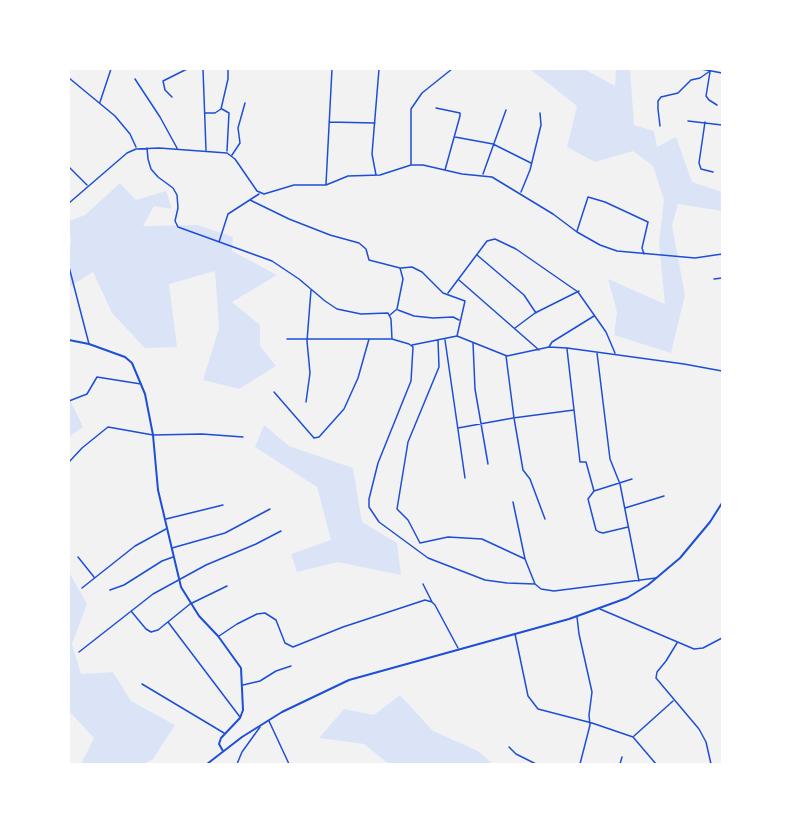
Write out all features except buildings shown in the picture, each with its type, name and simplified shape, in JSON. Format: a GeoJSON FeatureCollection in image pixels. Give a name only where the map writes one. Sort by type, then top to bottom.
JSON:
{"type":"FeatureCollection","features":[{"type":"Feature","properties":{"kind":"main road"},"geometry":{"type":"LineString","coordinates":[[69,340],[89,344],[125,357],[132,363],[142,384],[153,435],[158,490],[179,579],[190,604],[239,664],[244,706],[240,718],[219,741],[223,751]]}},
{"type":"Feature","properties":{"kind":"main road"},"geometry":{"type":"LineString","coordinates":[[207,764],[262,723],[303,700],[349,681],[577,616],[627,597],[669,569],[696,540],[722,504]]}},
{"type":"Feature","properties":{"kind":"street"},"geometry":{"type":"LineString","coordinates":[[99,103],[111,69]]}},
{"type":"Feature","properties":{"kind":"street"},"geometry":{"type":"LineString","coordinates":[[172,97],[165,90],[163,81],[187,69]]}},
{"type":"Feature","properties":{"kind":"street"},"geometry":{"type":"LineString","coordinates":[[203,69],[206,151]]}},
{"type":"Feature","properties":{"kind":"street"},"geometry":{"type":"LineString","coordinates":[[205,113],[215,113],[221,109],[228,80],[228,69]]}},
{"type":"Feature","properties":{"kind":"street"},"geometry":{"type":"LineString","coordinates":[[326,185],[332,69]]}},
{"type":"Feature","properties":{"kind":"street"},"geometry":{"type":"LineString","coordinates":[[376,175],[372,154],[379,69]]}},
{"type":"Feature","properties":{"kind":"street"},"geometry":{"type":"LineString","coordinates":[[411,165],[411,109],[422,93],[452,69]]}},
{"type":"Feature","properties":{"kind":"street"},"geometry":{"type":"LineString","coordinates":[[701,69],[722,73]]}},
{"type":"Feature","properties":{"kind":"street"},"geometry":{"type":"LineString","coordinates":[[708,70],[706,96],[717,105]]}},
{"type":"Feature","properties":{"kind":"street"},"geometry":{"type":"LineString","coordinates":[[660,126],[658,101],[661,97],[678,93],[691,80],[700,78],[708,70]]}},
{"type":"Feature","properties":{"kind":"street"},"geometry":{"type":"LineString","coordinates":[[69,78],[115,116],[130,134],[136,149]]}},
{"type":"Feature","properties":{"kind":"street"},"geometry":{"type":"LineString","coordinates":[[135,79],[178,149]]}},
{"type":"Feature","properties":{"kind":"street"},"geometry":{"type":"LineString","coordinates":[[231,156],[240,143],[238,128],[244,103]]}},
{"type":"Feature","properties":{"kind":"street"},"geometry":{"type":"LineString","coordinates":[[436,108],[460,113],[445,170]]}},
{"type":"Feature","properties":{"kind":"street"},"geometry":{"type":"LineString","coordinates":[[221,109],[229,113],[227,153]]}},
{"type":"Feature","properties":{"kind":"street"},"geometry":{"type":"LineString","coordinates":[[483,175],[506,110]]}},
{"type":"Feature","properties":{"kind":"street"},"geometry":{"type":"LineString","coordinates":[[520,193],[541,125],[540,112]]}},
{"type":"Feature","properties":{"kind":"street"},"geometry":{"type":"LineString","coordinates":[[688,121],[722,125]]}},
{"type":"Feature","properties":{"kind":"street"},"geometry":{"type":"LineString","coordinates":[[328,122],[376,123]]}},
{"type":"Feature","properties":{"kind":"street"},"geometry":{"type":"LineString","coordinates":[[705,122],[699,163],[700,169],[713,172]]}},
{"type":"Feature","properties":{"kind":"street"},"geometry":{"type":"LineString","coordinates":[[454,137],[493,144],[531,163]]}},
{"type":"Feature","properties":{"kind":"street"},"geometry":{"type":"LineString","coordinates":[[147,148],[151,169],[173,188],[177,195],[178,208],[175,221],[178,227],[272,261],[329,304],[349,313],[387,313],[390,315]]}},
{"type":"Feature","properties":{"kind":"street"},"geometry":{"type":"LineString","coordinates":[[69,203],[127,153],[136,149],[178,149],[227,153],[256,191],[260,193],[268,193],[294,185],[326,185],[348,176],[390,173],[411,165],[423,165],[462,174],[492,177],[553,214],[577,232],[600,245],[617,251],[695,258],[722,254]]}},
{"type":"Feature","properties":{"kind":"street"},"geometry":{"type":"LineString","coordinates":[[69,167],[88,186]]}},
{"type":"Feature","properties":{"kind":"street"},"geometry":{"type":"LineString","coordinates":[[219,242],[228,214],[260,193]]}},
{"type":"Feature","properties":{"kind":"street"},"geometry":{"type":"LineString","coordinates":[[577,232],[588,197],[605,202],[648,222],[642,248],[644,254]]}},
{"type":"Feature","properties":{"kind":"street"},"geometry":{"type":"LineString","coordinates":[[250,200],[330,236],[359,243],[366,249],[369,260],[400,268],[412,267],[422,272],[443,293],[465,301],[464,314],[457,336]]}},
{"type":"Feature","properties":{"kind":"street"},"geometry":{"type":"LineString","coordinates":[[448,293],[487,241],[495,239],[516,249],[578,292],[606,332],[615,354]]}},
{"type":"Feature","properties":{"kind":"street"},"geometry":{"type":"LineString","coordinates":[[477,255],[524,295],[536,313]]}},
{"type":"Feature","properties":{"kind":"street"},"geometry":{"type":"LineString","coordinates":[[69,267],[89,344]]}},
{"type":"Feature","properties":{"kind":"street"},"geometry":{"type":"LineString","coordinates":[[390,315],[397,309],[403,279],[400,268]]}},
{"type":"Feature","properties":{"kind":"street"},"geometry":{"type":"LineString","coordinates":[[714,279],[722,278]]}},
{"type":"Feature","properties":{"kind":"street"},"geometry":{"type":"LineString","coordinates":[[458,279],[539,350]]}},
{"type":"Feature","properties":{"kind":"street"},"geometry":{"type":"LineString","coordinates":[[306,402],[310,373],[307,340],[312,289]]}},
{"type":"Feature","properties":{"kind":"street"},"geometry":{"type":"LineString","coordinates":[[514,328],[536,313],[578,292]]}},
{"type":"Feature","properties":{"kind":"street"},"geometry":{"type":"LineString","coordinates":[[397,309],[399,312],[414,316],[453,317],[460,321]]}},
{"type":"Feature","properties":{"kind":"street"},"geometry":{"type":"LineString","coordinates":[[390,315],[392,339]]}},
{"type":"Feature","properties":{"kind":"street"},"geometry":{"type":"LineString","coordinates":[[549,347],[552,342],[595,315]]}},
{"type":"Feature","properties":{"kind":"street"},"geometry":{"type":"LineString","coordinates":[[287,339],[392,339],[411,345],[457,336],[506,355],[549,347],[567,348],[722,371]]}},
{"type":"Feature","properties":{"kind":"street"},"geometry":{"type":"LineString","coordinates":[[274,392],[314,438],[318,437],[344,409],[358,378],[369,339]]}},
{"type":"Feature","properties":{"kind":"street"},"geometry":{"type":"LineString","coordinates":[[445,339],[465,478]]}},
{"type":"Feature","properties":{"kind":"street"},"geometry":{"type":"LineString","coordinates":[[438,340],[439,368],[408,442],[397,509],[408,520],[420,543],[448,537],[482,539],[525,559]]}},
{"type":"Feature","properties":{"kind":"street"},"geometry":{"type":"LineString","coordinates":[[472,342],[475,389],[488,464]]}},
{"type":"Feature","properties":{"kind":"street"},"geometry":{"type":"LineString","coordinates":[[411,345],[414,350],[411,381],[378,464],[369,499],[369,507],[379,522],[428,558],[485,580],[535,584],[544,590],[554,591],[657,578]]}},
{"type":"Feature","properties":{"kind":"street"},"geometry":{"type":"LineString","coordinates":[[567,348],[580,462],[586,462],[594,491]]}},
{"type":"Feature","properties":{"kind":"street"},"geometry":{"type":"LineString","coordinates":[[597,352],[610,459],[620,484],[639,581]]}},
{"type":"Feature","properties":{"kind":"street"},"geometry":{"type":"LineString","coordinates":[[506,355],[513,418],[523,470],[530,479],[544,519]]}},
{"type":"Feature","properties":{"kind":"street"},"geometry":{"type":"LineString","coordinates":[[69,401],[87,394],[97,377],[142,384]]}},
{"type":"Feature","properties":{"kind":"street"},"geometry":{"type":"LineString","coordinates":[[457,428],[574,410]]}},
{"type":"Feature","properties":{"kind":"street"},"geometry":{"type":"LineString","coordinates":[[69,462],[108,427],[153,435],[202,434],[243,437]]}},
{"type":"Feature","properties":{"kind":"street"},"geometry":{"type":"LineString","coordinates":[[629,527],[603,533],[596,530],[588,499],[594,491],[632,479]]}},
{"type":"Feature","properties":{"kind":"street"},"geometry":{"type":"LineString","coordinates":[[625,508],[664,496]]}},
{"type":"Feature","properties":{"kind":"street"},"geometry":{"type":"LineString","coordinates":[[513,502],[525,559],[535,584]]}},
{"type":"Feature","properties":{"kind":"street"},"geometry":{"type":"LineString","coordinates":[[165,519],[223,505]]}},
{"type":"Feature","properties":{"kind":"street"},"geometry":{"type":"LineString","coordinates":[[171,548],[225,533],[270,509]]}},
{"type":"Feature","properties":{"kind":"street"},"geometry":{"type":"LineString","coordinates":[[82,588],[135,546],[166,529]]}},
{"type":"Feature","properties":{"kind":"street"},"geometry":{"type":"LineString","coordinates":[[79,652],[153,594],[179,579],[281,531]]}},
{"type":"Feature","properties":{"kind":"street"},"geometry":{"type":"LineString","coordinates":[[78,557],[95,578]]}},
{"type":"Feature","properties":{"kind":"street"},"geometry":{"type":"LineString","coordinates":[[110,590],[124,585],[162,561],[173,557]]}},
{"type":"Feature","properties":{"kind":"street"},"geometry":{"type":"LineString","coordinates":[[423,584],[459,649]]}},
{"type":"Feature","properties":{"kind":"street"},"geometry":{"type":"LineString","coordinates":[[131,611],[151,632],[158,630],[190,604],[227,586]]}},
{"type":"Feature","properties":{"kind":"street"},"geometry":{"type":"LineString","coordinates":[[218,636],[257,614],[265,613],[276,620],[285,643],[293,647],[411,603],[425,600],[432,602]]}},
{"type":"Feature","properties":{"kind":"street"},"geometry":{"type":"LineString","coordinates":[[600,609],[694,649],[703,648],[722,638]]}},
{"type":"Feature","properties":{"kind":"street"},"geometry":{"type":"LineString","coordinates":[[577,616],[592,697],[590,722],[580,764]]}},
{"type":"Feature","properties":{"kind":"street"},"geometry":{"type":"LineString","coordinates":[[168,622],[240,718]]}},
{"type":"Feature","properties":{"kind":"street"},"geometry":{"type":"LineString","coordinates":[[515,634],[528,696],[538,709],[590,722],[633,737],[656,764]]}},
{"type":"Feature","properties":{"kind":"street"},"geometry":{"type":"LineString","coordinates":[[677,643],[656,675],[658,682],[699,729],[706,742],[711,764]]}},
{"type":"Feature","properties":{"kind":"street"},"geometry":{"type":"LineString","coordinates":[[243,685],[260,681],[276,671],[291,666]]}},
{"type":"Feature","properties":{"kind":"street"},"geometry":{"type":"LineString","coordinates":[[142,684],[224,733]]}},
{"type":"Feature","properties":{"kind":"street"},"geometry":{"type":"LineString","coordinates":[[633,737],[674,700]]}},
{"type":"Feature","properties":{"kind":"street"},"geometry":{"type":"LineString","coordinates":[[268,720],[289,764]]}},
{"type":"Feature","properties":{"kind":"street"},"geometry":{"type":"LineString","coordinates":[[237,764],[242,752],[262,723]]}},
{"type":"Feature","properties":{"kind":"street"},"geometry":{"type":"LineString","coordinates":[[509,747],[516,754],[536,764]]}},
{"type":"Feature","properties":{"kind":"street"},"geometry":{"type":"LineString","coordinates":[[620,764],[622,757]]}},
{"type":"Feature","properties":{"kind":"shaded area"},"geometry":{"type":"Polygon","coordinates":[[[530,69],[584,69],[615,86],[616,69],[630,69],[634,125],[654,131],[657,147],[676,137],[692,182],[722,192],[722,211],[678,204],[672,226],[685,295],[671,353],[614,335],[617,312],[608,279],[665,304],[659,243],[664,200],[653,166],[633,151],[595,162],[567,147],[577,106],[530,69]]]}},
{"type":"Feature","properties":{"kind":"shaded area"},"geometry":{"type":"Polygon","coordinates":[[[120,183],[136,200],[166,191],[172,209],[154,206],[143,226],[198,225],[233,237],[232,251],[277,275],[232,302],[260,325],[260,346],[276,366],[239,389],[203,380],[219,328],[215,271],[169,284],[177,347],[145,348],[112,313],[93,272],[69,287],[69,247],[71,243],[69,221],[85,215],[120,183]]]}},
{"type":"Feature","properties":{"kind":"shaded area"},"geometry":{"type":"Polygon","coordinates":[[[69,398],[83,427],[69,437],[69,398]]]}},
{"type":"Feature","properties":{"kind":"shaded area"},"geometry":{"type":"Polygon","coordinates":[[[264,425],[289,446],[353,468],[362,522],[397,543],[401,575],[338,562],[297,572],[291,554],[331,540],[317,487],[255,447],[264,425]]]}},
{"type":"Feature","properties":{"kind":"shaded area"},"geometry":{"type":"Polygon","coordinates":[[[69,572],[87,604],[72,644],[81,674],[113,672],[131,701],[175,725],[153,759],[144,764],[81,764],[94,738],[69,711],[69,572]]]}},
{"type":"Feature","properties":{"kind":"shaded area"},"geometry":{"type":"Polygon","coordinates":[[[400,695],[433,731],[478,751],[493,764],[389,764],[364,744],[319,738],[344,709],[374,715],[400,695]]]}}]}
